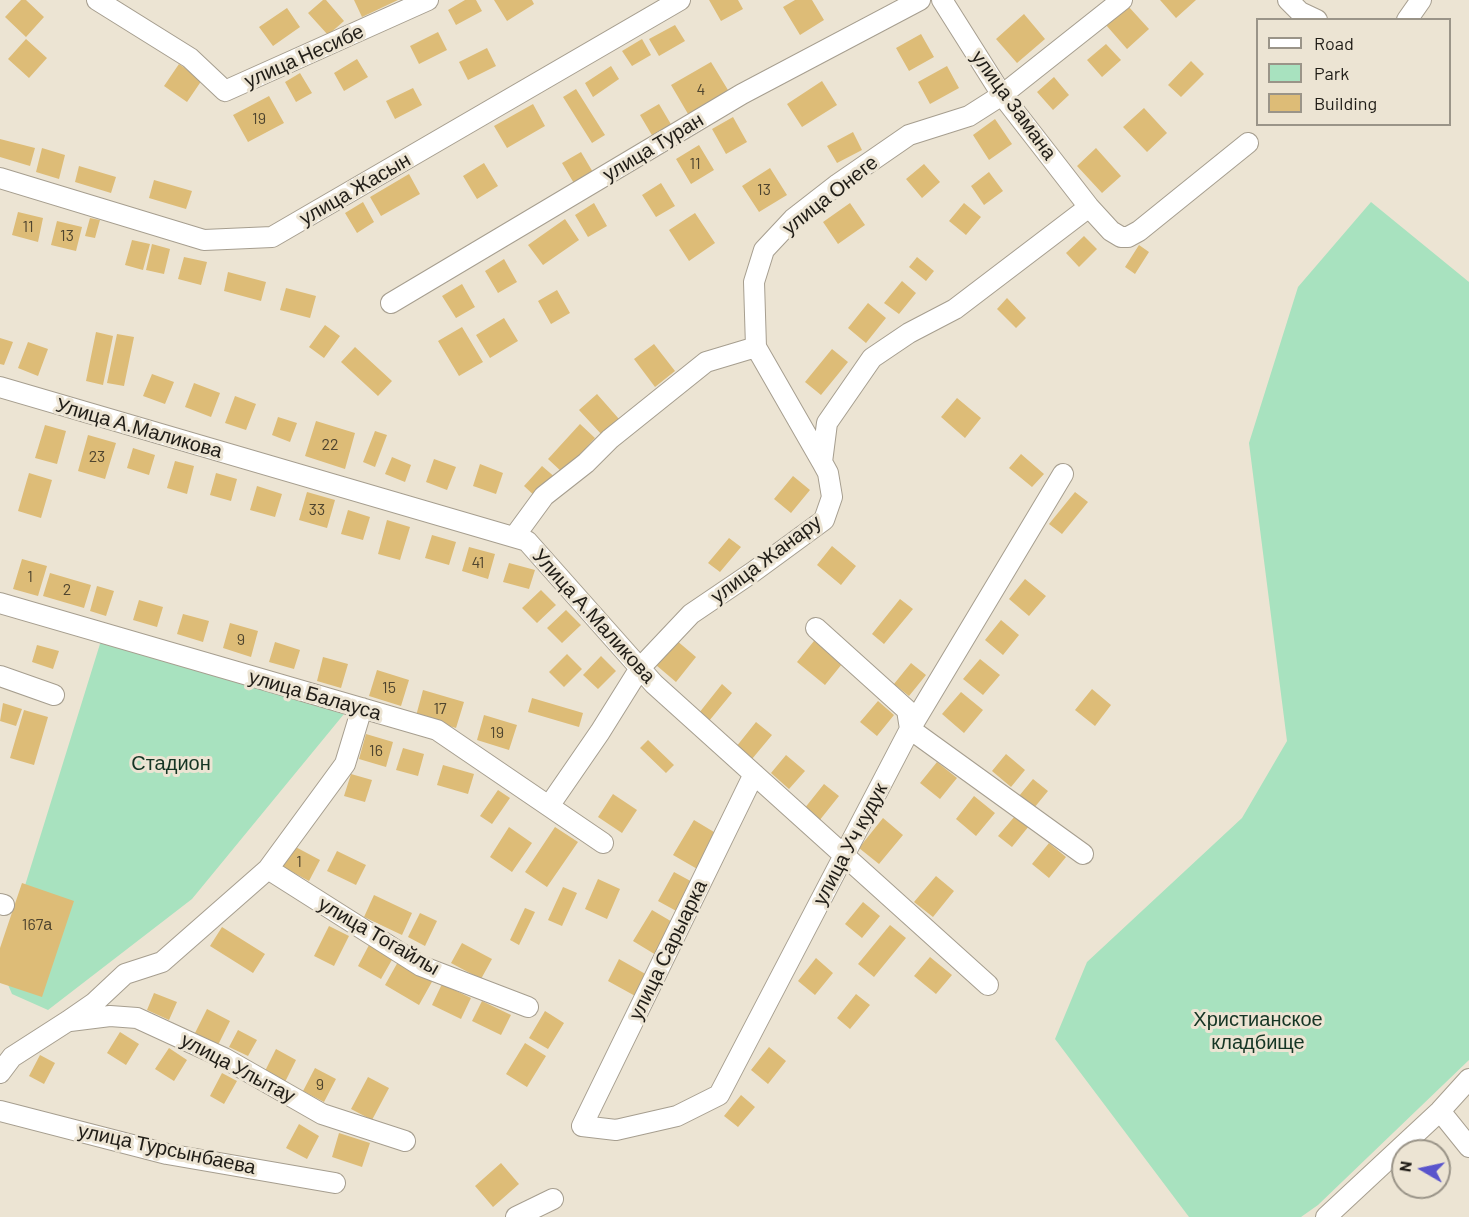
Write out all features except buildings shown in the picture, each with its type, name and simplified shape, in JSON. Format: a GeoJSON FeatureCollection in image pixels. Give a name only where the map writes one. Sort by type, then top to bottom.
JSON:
{"type":"FeatureCollection","features":[{"type":"Feature","properties":{"kind":"street","name":"улица Несибе"},"geometry":{"type":"LineString","coordinates":[[97,0],[190,58],[225,91],[428,0]]}},
{"type":"Feature","properties":{"kind":"street","name":"улица Жасын"},"geometry":{"type":"LineString","coordinates":[[0,178],[204,240],[272,237],[680,0]]}},
{"type":"Feature","properties":{"kind":"street","name":"улица Туран"},"geometry":{"type":"LineString","coordinates":[[391,303],[742,94],[921,0]]}},
{"type":"Feature","properties":{"kind":"street","name":"улица Замана"},"geometry":{"type":"LineString","coordinates":[[942,0],[1002,95],[1089,207],[1111,231],[1121,237],[1128,237],[1139,231],[1248,143]]}},
{"type":"Feature","properties":{"kind":"street","name":"улица Онеге"},"geometry":{"type":"LineString","coordinates":[[756,347],[754,282],[764,250],[793,219],[838,184],[909,135],[969,116],[1002,95],[1122,0]]}},
{"type":"Feature","properties":{"kind":"street"},"geometry":{"type":"LineString","coordinates":[[1288,0],[1300,12],[1313,18]]}},
{"type":"Feature","properties":{"kind":"street"},"geometry":{"type":"LineString","coordinates":[[1408,18],[1421,0]]}},
{"type":"Feature","properties":{"kind":"street","name":"улица Жанару"},"geometry":{"type":"LineString","coordinates":[[549,806],[600,732],[640,668],[691,614],[824,520],[832,497],[828,473],[822,462],[827,423],[872,358],[909,333],[955,309],[1089,207]]}},
{"type":"Feature","properties":{"kind":"street"},"geometry":{"type":"LineString","coordinates":[[514,537],[544,496],[586,463],[610,439],[706,363],[756,347],[822,462]]}},
{"type":"Feature","properties":{"kind":"street","name":"Улица А.Маликова"},"geometry":{"type":"LineString","coordinates":[[0,387],[527,541],[654,684],[988,985]]}},
{"type":"Feature","properties":{"kind":"street","name":"улица Уч кудук"},"geometry":{"type":"LineString","coordinates":[[582,1126],[616,1130],[677,1116],[719,1095],[910,729],[1064,474]]}},
{"type":"Feature","properties":{"kind":"street","name":"улица Балауса"},"geometry":{"type":"LineString","coordinates":[[0,603],[437,730],[603,843]]}},
{"type":"Feature","properties":{"kind":"street"},"geometry":{"type":"LineString","coordinates":[[816,628],[907,710],[910,729],[1083,854]]}},
{"type":"Feature","properties":{"kind":"street"},"geometry":{"type":"LineString","coordinates":[[0,676],[54,695]]}},
{"type":"Feature","properties":{"kind":"street"},"geometry":{"type":"LineString","coordinates":[[0,1073],[12,1057],[94,1003],[125,974],[162,962],[268,869],[345,765],[362,708]]}},
{"type":"Feature","properties":{"kind":"street","name":"улица Сарыарка"},"geometry":{"type":"LineString","coordinates":[[582,1126],[754,774]]}},
{"type":"Feature","properties":{"kind":"street","name":"улица Тогайлы"},"geometry":{"type":"LineString","coordinates":[[268,869],[421,966],[528,1007]]}},
{"type":"Feature","properties":{"kind":"street","name":"улица Улытау"},"geometry":{"type":"LineString","coordinates":[[68,1022],[110,1016],[137,1018],[224,1058],[322,1114],[405,1141]]}},
{"type":"Feature","properties":{"kind":"street"},"geometry":{"type":"LineString","coordinates":[[1326,1217],[1440,1111],[1469,1079]]}},
{"type":"Feature","properties":{"kind":"street"},"geometry":{"type":"LineString","coordinates":[[1440,1111],[1469,1147]]}},
{"type":"Feature","properties":{"kind":"street","name":"улица Турсынбаева"},"geometry":{"type":"LineString","coordinates":[[0,1112],[167,1154],[335,1183]]}},
{"type":"Feature","properties":{"kind":"street"},"geometry":{"type":"LineString","coordinates":[[516,1217],[553,1199]]}},
{"type":"Feature","properties":{"kind":"green space","name":"Христианское кладбище"},"geometry":{"type":"Polygon","coordinates":[[[1371,202],[1469,282],[1469,1060],[1318,1205],[1301,1217],[1189,1217],[1055,1039],[1087,962],[1242,818],[1287,741],[1249,443],[1298,287],[1371,202]]]}},
{"type":"Feature","properties":{"kind":"green space","name":"Стадион"},"geometry":{"type":"Polygon","coordinates":[[[104,631],[344,714],[192,899],[48,1010],[12,994],[0,966],[104,631]]]}}]}
